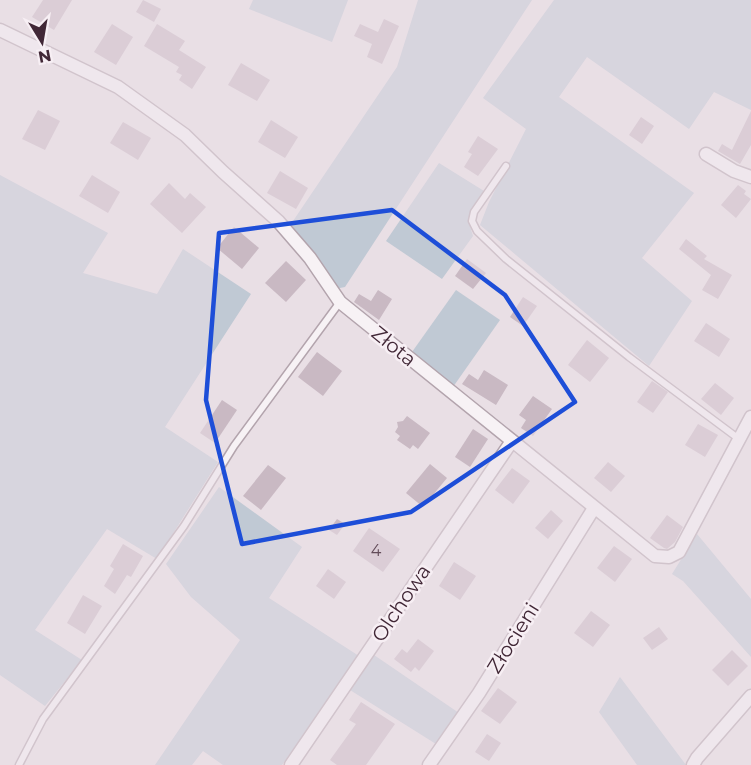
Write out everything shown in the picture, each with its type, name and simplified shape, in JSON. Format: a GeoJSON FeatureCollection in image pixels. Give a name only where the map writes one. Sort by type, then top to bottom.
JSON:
{"type":"FeatureCollection","features":[{"type":"Feature","properties":{"kind":"street","name":"Złota"},"geometry":{"type":"LineString","coordinates":[[0,30],[118,87],[185,135],[278,221],[310,258],[340,302],[655,556],[669,557],[679,552],[751,417]]}},
{"type":"Feature","properties":{"kind":"street"},"geometry":{"type":"LineString","coordinates":[[706,154],[734,171],[751,177]]}},
{"type":"Feature","properties":{"kind":"street","name":"Olchowa"},"geometry":{"type":"LineString","coordinates":[[291,765],[512,441]]}},
{"type":"Feature","properties":{"kind":"street","name":"Złocieni"},"geometry":{"type":"LineString","coordinates":[[429,765],[479,693],[594,508]]}},
{"type":"Feature","properties":{"kind":"street"},"geometry":{"type":"LineString","coordinates":[[693,765],[751,696]]}},
{"type":"Feature","properties":{"kind":"lane"},"geometry":{"type":"LineString","coordinates":[[506,166],[474,212],[472,221],[477,231],[506,259],[620,350],[739,440]]}},
{"type":"Feature","properties":{"kind":"lane"},"geometry":{"type":"LineString","coordinates":[[19,765],[44,719],[184,526],[234,446],[340,302]]}},
{"type":"Feature","properties":{"kind":"highlighted area"},"geometry":{"type":"Polygon","coordinates":[[[392,210],[505,295],[575,402],[411,512],[242,544],[206,400],[219,233],[392,210]]]}},
{"type":"Feature","properties":{"kind":"shaded area"},"geometry":{"type":"Polygon","coordinates":[[[253,0],[348,0],[332,42],[249,9],[253,0]]]}},
{"type":"Feature","properties":{"kind":"shaded area"},"geometry":{"type":"Polygon","coordinates":[[[418,0],[532,0],[345,287],[335,289],[291,224],[397,67],[418,0]]]}},
{"type":"Feature","properties":{"kind":"shaded area"},"geometry":{"type":"Polygon","coordinates":[[[554,0],[751,0],[751,110],[714,92],[689,129],[587,57],[559,97],[694,193],[642,258],[692,301],[649,366],[480,225],[489,202],[526,129],[483,98],[554,0]]]}},
{"type":"Feature","properties":{"kind":"shaded area"},"geometry":{"type":"Polygon","coordinates":[[[439,163],[484,191],[468,220],[473,236],[442,279],[386,241],[439,163]]]}},
{"type":"Feature","properties":{"kind":"shaded area"},"geometry":{"type":"Polygon","coordinates":[[[0,175],[108,233],[83,273],[157,294],[183,249],[251,294],[165,427],[218,462],[157,559],[107,529],[35,630],[82,660],[45,706],[0,675],[0,175]]]}},
{"type":"Feature","properties":{"kind":"shaded area"},"geometry":{"type":"Polygon","coordinates":[[[456,290],[500,320],[453,387],[412,352],[456,290]]]}},
{"type":"Feature","properties":{"kind":"shaded area"},"geometry":{"type":"Polygon","coordinates":[[[219,487],[302,547],[269,598],[359,656],[282,765],[223,765],[203,751],[192,765],[155,765],[240,640],[191,597],[166,564],[219,487]]]}},
{"type":"Feature","properties":{"kind":"shaded area"},"geometry":{"type":"Polygon","coordinates":[[[697,534],[751,599],[751,657],[683,581],[672,574],[697,534]]]}},
{"type":"Feature","properties":{"kind":"shaded area"},"geometry":{"type":"Polygon","coordinates":[[[374,655],[459,713],[436,744],[350,690],[374,655]]]}},
{"type":"Feature","properties":{"kind":"shaded area"},"geometry":{"type":"Polygon","coordinates":[[[620,677],[686,765],[637,765],[599,712],[620,677]]]}},
{"type":"Feature","properties":{"kind":"building"},"geometry":{"type":"Polygon","coordinates":[[[43,0],[72,0],[54,30],[32,17],[43,0]]]}},
{"type":"Feature","properties":{"kind":"building"},"geometry":{"type":"Polygon","coordinates":[[[143,0],[161,9],[154,22],[136,12],[143,0]]]}},
{"type":"Feature","properties":{"kind":"building"},"geometry":{"type":"Polygon","coordinates":[[[384,19],[399,26],[382,64],[367,57],[372,44],[354,36],[360,24],[378,32],[384,19]]]}},
{"type":"Feature","properties":{"kind":"building"},"geometry":{"type":"Polygon","coordinates":[[[112,24],[133,37],[116,65],[94,52],[112,24]]]}},
{"type":"Feature","properties":{"kind":"building"},"geometry":{"type":"Polygon","coordinates":[[[157,24],[185,41],[179,50],[206,67],[192,89],[179,80],[182,75],[176,72],[179,67],[144,46],[157,24]]]}},
{"type":"Feature","properties":{"kind":"building"},"geometry":{"type":"Polygon","coordinates":[[[241,63],[270,80],[257,101],[228,85],[241,63]]]}},
{"type":"Feature","properties":{"kind":"building"},"geometry":{"type":"Polygon","coordinates":[[[38,110],[60,121],[45,150],[22,139],[38,110]]]}},
{"type":"Feature","properties":{"kind":"building"},"geometry":{"type":"Polygon","coordinates":[[[751,111],[751,145],[740,164],[718,151],[722,144],[732,150],[751,111]]]}},
{"type":"Feature","properties":{"kind":"building"},"geometry":{"type":"Polygon","coordinates":[[[641,117],[654,126],[642,144],[629,135],[641,117]]]}},
{"type":"Feature","properties":{"kind":"building"},"geometry":{"type":"Polygon","coordinates":[[[271,120],[298,137],[285,158],[258,142],[271,120]]]}},
{"type":"Feature","properties":{"kind":"building"},"geometry":{"type":"Polygon","coordinates":[[[123,122],[151,138],[138,160],[110,143],[123,122]]]}},
{"type":"Feature","properties":{"kind":"building"},"geometry":{"type":"Polygon","coordinates":[[[478,136],[498,149],[478,176],[464,167],[472,154],[468,152],[478,136]]]}},
{"type":"Feature","properties":{"kind":"building"},"geometry":{"type":"Polygon","coordinates":[[[280,171],[308,188],[296,209],[267,193],[280,171]]]}},
{"type":"Feature","properties":{"kind":"building"},"geometry":{"type":"Polygon","coordinates":[[[92,175],[120,192],[108,213],[79,196],[92,175]]]}},
{"type":"Feature","properties":{"kind":"building"},"geometry":{"type":"Polygon","coordinates":[[[169,183],[185,199],[190,193],[206,207],[182,233],[150,204],[169,183]]]}},
{"type":"Feature","properties":{"kind":"building"},"geometry":{"type":"Polygon","coordinates":[[[738,185],[751,199],[736,218],[721,205],[738,185]]]}},
{"type":"Feature","properties":{"kind":"building"},"geometry":{"type":"Polygon","coordinates":[[[234,227],[259,248],[242,269],[217,248],[234,227]]]}},
{"type":"Feature","properties":{"kind":"building"},"geometry":{"type":"Polygon","coordinates":[[[686,239],[707,256],[704,259],[732,275],[718,299],[702,290],[711,275],[679,249],[686,239]]]}},
{"type":"Feature","properties":{"kind":"building"},"geometry":{"type":"Polygon","coordinates":[[[467,259],[486,273],[473,289],[455,276],[467,259]]]}},
{"type":"Feature","properties":{"kind":"building"},"geometry":{"type":"Polygon","coordinates":[[[286,261],[306,280],[286,302],[265,283],[286,261]]]}},
{"type":"Feature","properties":{"kind":"building"},"geometry":{"type":"Polygon","coordinates":[[[378,290],[392,299],[379,320],[354,302],[359,294],[371,301],[378,290]]]}},
{"type":"Feature","properties":{"kind":"building"},"geometry":{"type":"Polygon","coordinates":[[[523,297],[537,306],[523,326],[510,317],[523,297]]]}},
{"type":"Feature","properties":{"kind":"building"},"geometry":{"type":"Polygon","coordinates":[[[706,323],[730,339],[719,357],[694,341],[706,323]]]}},
{"type":"Feature","properties":{"kind":"building"},"geometry":{"type":"Polygon","coordinates":[[[587,340],[609,358],[590,382],[568,365],[587,340]]]}},
{"type":"Feature","properties":{"kind":"building"},"geometry":{"type":"Polygon","coordinates":[[[317,352],[342,371],[323,396],[298,377],[317,352]]]}},
{"type":"Feature","properties":{"kind":"building"},"geometry":{"type":"Polygon","coordinates":[[[484,370],[508,385],[496,405],[462,384],[469,374],[478,380],[484,370]]]}},
{"type":"Feature","properties":{"kind":"building"},"geometry":{"type":"Polygon","coordinates":[[[652,381],[668,392],[653,413],[637,402],[652,381]]]}},
{"type":"Feature","properties":{"kind":"building"},"geometry":{"type":"Polygon","coordinates":[[[715,383],[734,398],[721,415],[701,399],[715,383]]]}},
{"type":"Feature","properties":{"kind":"building"},"geometry":{"type":"Polygon","coordinates":[[[533,396],[552,409],[533,436],[521,428],[526,420],[519,415],[533,396]]]}},
{"type":"Feature","properties":{"kind":"building"},"geometry":{"type":"Polygon","coordinates":[[[222,400],[237,410],[215,443],[200,433],[222,400]]]}},
{"type":"Feature","properties":{"kind":"building"},"geometry":{"type":"Polygon","coordinates":[[[407,416],[430,433],[418,449],[413,445],[410,449],[397,440],[400,436],[395,432],[398,427],[397,422],[403,421],[407,416]]]}},
{"type":"Feature","properties":{"kind":"building"},"geometry":{"type":"Polygon","coordinates":[[[698,424],[718,435],[705,457],[685,445],[698,424]]]}},
{"type":"Feature","properties":{"kind":"building"},"geometry":{"type":"Polygon","coordinates":[[[473,429],[488,439],[470,467],[455,457],[473,429]]]}},
{"type":"Feature","properties":{"kind":"building"},"geometry":{"type":"Polygon","coordinates":[[[608,462],[625,476],[611,492],[594,478],[608,462]]]}},
{"type":"Feature","properties":{"kind":"building"},"geometry":{"type":"Polygon","coordinates":[[[430,464],[447,478],[423,507],[406,493],[430,464]]]}},
{"type":"Feature","properties":{"kind":"building"},"geometry":{"type":"Polygon","coordinates":[[[268,465],[286,478],[261,510],[243,496],[268,465]]]}},
{"type":"Feature","properties":{"kind":"building"},"geometry":{"type":"Polygon","coordinates":[[[512,468],[530,481],[513,504],[495,490],[512,468]]]}},
{"type":"Feature","properties":{"kind":"building"},"geometry":{"type":"Polygon","coordinates":[[[551,510],[563,521],[548,539],[535,528],[551,510]]]}},
{"type":"Feature","properties":{"kind":"building"},"geometry":{"type":"Polygon","coordinates":[[[667,515],[683,527],[675,542],[667,549],[650,538],[667,515]]]}},
{"type":"Feature","properties":{"kind":"building"},"geometry":{"type":"Polygon","coordinates":[[[337,519],[345,524],[337,535],[329,530],[337,519]]]}},
{"type":"Feature","properties":{"kind":"building"},"geometry":{"type":"Polygon","coordinates":[[[369,528],[400,549],[383,572],[353,551],[369,528]]]}},
{"type":"Feature","properties":{"kind":"building"},"geometry":{"type":"Polygon","coordinates":[[[123,544],[143,556],[131,577],[127,575],[115,594],[104,586],[114,569],[110,566],[123,544]]]}},
{"type":"Feature","properties":{"kind":"building"},"geometry":{"type":"Polygon","coordinates":[[[614,546],[632,559],[615,582],[597,568],[614,546]]]}},
{"type":"Feature","properties":{"kind":"building"},"geometry":{"type":"Polygon","coordinates":[[[454,562],[476,576],[460,600],[439,586],[454,562]]]}},
{"type":"Feature","properties":{"kind":"building"},"geometry":{"type":"Polygon","coordinates":[[[328,569],[346,582],[334,599],[316,586],[328,569]]]}},
{"type":"Feature","properties":{"kind":"building"},"geometry":{"type":"Polygon","coordinates":[[[83,595],[102,606],[85,634],[67,623],[83,595]]]}},
{"type":"Feature","properties":{"kind":"building"},"geometry":{"type":"Polygon","coordinates":[[[591,611],[610,625],[593,647],[574,633],[591,611]]]}},
{"type":"Feature","properties":{"kind":"building"},"geometry":{"type":"Polygon","coordinates":[[[659,627],[668,639],[652,650],[643,638],[659,627]]]}},
{"type":"Feature","properties":{"kind":"building"},"geometry":{"type":"Polygon","coordinates":[[[418,639],[434,651],[419,671],[415,667],[411,672],[394,659],[402,649],[407,653],[418,639]]]}},
{"type":"Feature","properties":{"kind":"building"},"geometry":{"type":"Polygon","coordinates":[[[732,650],[748,666],[728,686],[712,670],[732,650]]]}},
{"type":"Feature","properties":{"kind":"building"},"geometry":{"type":"Polygon","coordinates":[[[498,688],[517,702],[500,724],[481,711],[498,688]]]}},
{"type":"Feature","properties":{"kind":"building"},"geometry":{"type":"Polygon","coordinates":[[[361,702],[395,724],[366,765],[337,765],[330,760],[356,724],[349,720],[361,702]]]}},
{"type":"Feature","properties":{"kind":"building"},"geometry":{"type":"Polygon","coordinates":[[[487,734],[501,743],[489,761],[475,752],[487,734]]]}}]}
